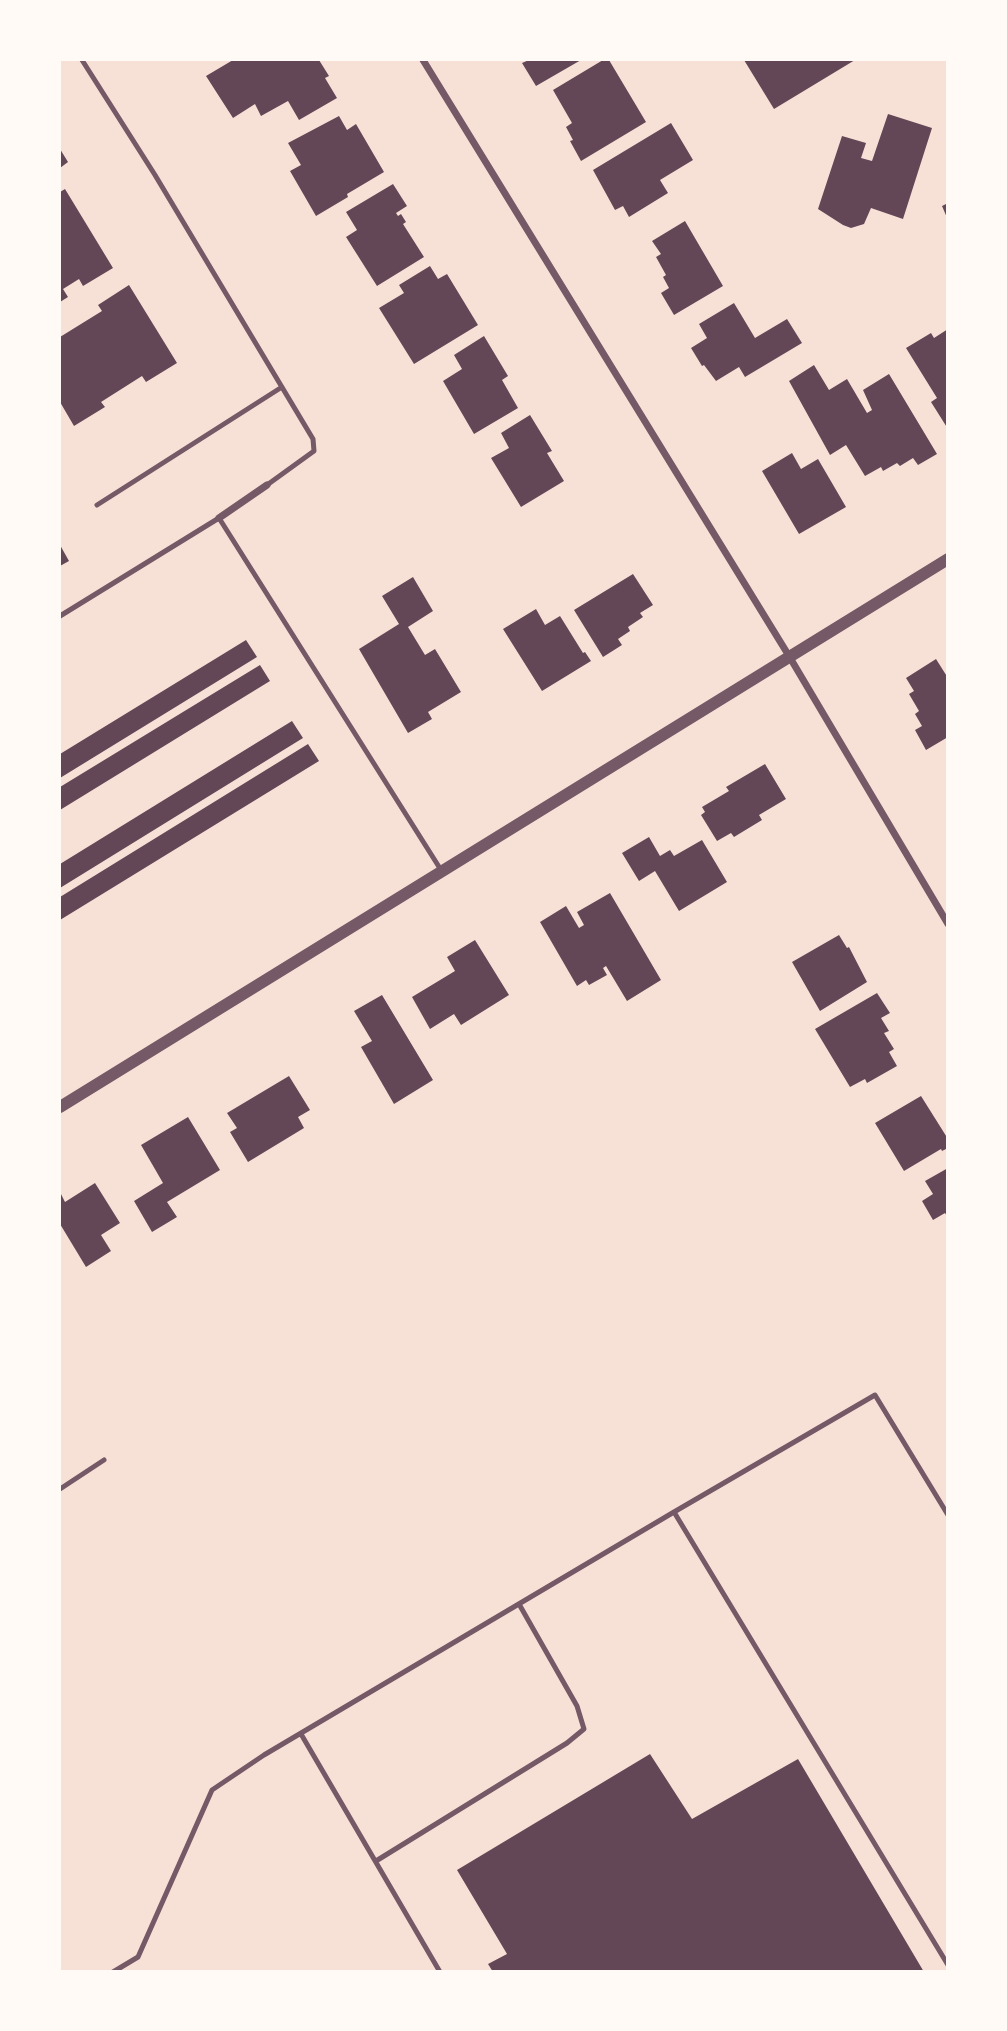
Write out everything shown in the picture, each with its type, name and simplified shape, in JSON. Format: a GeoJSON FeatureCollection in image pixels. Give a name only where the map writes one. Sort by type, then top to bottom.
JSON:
{"type":"FeatureCollection","features":[{"type":"Feature","properties":{"kind":"street"},"geometry":{"type":"LineString","coordinates":[[423,60],[789,656],[947,924]]}},
{"type":"Feature","properties":{"kind":"street"},"geometry":{"type":"LineString","coordinates":[[219,518],[267,485]]}},
{"type":"Feature","properties":{"kind":"street"},"geometry":{"type":"LineString","coordinates":[[60,1107],[947,559]]}},
{"type":"Feature","properties":{"kind":"lane"},"geometry":{"type":"LineString","coordinates":[[82,60],[155,175],[313,439],[314,452],[267,485]]}},
{"type":"Feature","properties":{"kind":"lane"},"geometry":{"type":"LineString","coordinates":[[97,505],[282,387]]}},
{"type":"Feature","properties":{"kind":"lane"},"geometry":{"type":"LineString","coordinates":[[60,616],[219,518],[441,870]]}},
{"type":"Feature","properties":{"kind":"lane"},"geometry":{"type":"LineString","coordinates":[[113,1972],[138,1957],[212,1790],[264,1755],[875,1395],[947,1515]]}},
{"type":"Feature","properties":{"kind":"lane"},"geometry":{"type":"LineString","coordinates":[[60,1489],[104,1460]]}},
{"type":"Feature","properties":{"kind":"lane"},"geometry":{"type":"LineString","coordinates":[[674,1512],[947,1965]]}},
{"type":"Feature","properties":{"kind":"lane"},"geometry":{"type":"LineString","coordinates":[[376,1861],[567,1743],[584,1729],[577,1706],[520,1604]]}},
{"type":"Feature","properties":{"kind":"lane"},"geometry":{"type":"LineString","coordinates":[[301,1734],[440,1972]]}},
{"type":"Feature","properties":{"kind":"building"},"geometry":{"type":"Polygon","coordinates":[[[233,60],[319,60],[329,76],[325,78],[337,98],[299,120],[288,101],[261,116],[255,104],[233,118],[206,76],[233,60]]]}},
{"type":"Feature","properties":{"kind":"building"},"geometry":{"type":"Polygon","coordinates":[[[529,60],[581,60],[536,86],[522,63],[529,60]]]}},
{"type":"Feature","properties":{"kind":"building"},"geometry":{"type":"Polygon","coordinates":[[[603,60],[609,60],[646,122],[581,161],[566,127],[572,123],[553,90],[603,60]]]}},
{"type":"Feature","properties":{"kind":"building"},"geometry":{"type":"Polygon","coordinates":[[[744,60],[855,60],[774,109],[744,60]]]}},
{"type":"Feature","properties":{"kind":"building"},"geometry":{"type":"Polygon","coordinates":[[[888,114],[932,128],[903,219],[871,208],[864,224],[851,228],[818,209],[842,136],[866,143],[861,158],[872,161],[888,114]]]}},
{"type":"Feature","properties":{"kind":"building"},"geometry":{"type":"Polygon","coordinates":[[[339,116],[347,130],[356,124],[384,172],[316,216],[290,171],[301,165],[288,143],[339,116]]]}},
{"type":"Feature","properties":{"kind":"building"},"geometry":{"type":"Polygon","coordinates":[[[671,123],[693,160],[660,180],[668,193],[629,217],[623,206],[615,210],[593,170],[671,123]]]}},
{"type":"Feature","properties":{"kind":"building"},"geometry":{"type":"Polygon","coordinates":[[[60,149],[68,162],[60,168],[60,149]]]}},
{"type":"Feature","properties":{"kind":"building"},"geometry":{"type":"Polygon","coordinates":[[[393,184],[407,206],[396,213],[398,216],[401,214],[406,222],[403,224],[424,257],[377,286],[346,237],[357,230],[346,212],[393,184]]]}},
{"type":"Feature","properties":{"kind":"building"},"geometry":{"type":"Polygon","coordinates":[[[65,189],[113,268],[83,286],[79,279],[63,289],[68,297],[60,302],[60,192],[65,189]]]}},
{"type":"Feature","properties":{"kind":"building"},"geometry":{"type":"Polygon","coordinates":[[[948,203],[948,220],[942,206],[948,203]]]}},
{"type":"Feature","properties":{"kind":"building"},"geometry":{"type":"Polygon","coordinates":[[[685,221],[723,286],[674,315],[661,293],[669,288],[663,277],[666,275],[656,257],[661,254],[652,241],[685,221]]]}},
{"type":"Feature","properties":{"kind":"building"},"geometry":{"type":"Polygon","coordinates":[[[430,266],[438,279],[447,274],[478,325],[414,364],[379,308],[404,293],[399,285],[430,266]]]}},
{"type":"Feature","properties":{"kind":"building"},"geometry":{"type":"Polygon","coordinates":[[[129,285],[177,363],[146,382],[142,376],[101,402],[105,407],[74,426],[60,402],[60,337],[102,311],[98,305],[129,285]]]}},
{"type":"Feature","properties":{"kind":"building"},"geometry":{"type":"Polygon","coordinates":[[[734,303],[755,338],[787,319],[802,343],[745,377],[739,367],[716,381],[704,365],[702,366],[691,348],[707,338],[699,324],[734,303]]]}},
{"type":"Feature","properties":{"kind":"building"},"geometry":{"type":"Polygon","coordinates":[[[948,329],[948,429],[931,402],[937,398],[906,348],[931,333],[934,338],[948,329]]]}},
{"type":"Feature","properties":{"kind":"building"},"geometry":{"type":"Polygon","coordinates":[[[484,336],[508,376],[502,380],[518,408],[474,434],[443,381],[462,369],[454,355],[484,336]]]}},
{"type":"Feature","properties":{"kind":"building"},"geometry":{"type":"Polygon","coordinates":[[[814,365],[829,390],[847,379],[867,413],[872,410],[863,390],[889,374],[937,454],[918,465],[913,458],[900,466],[897,463],[883,471],[881,467],[865,476],[846,445],[830,455],[789,381],[814,365]]]}},
{"type":"Feature","properties":{"kind":"building"},"geometry":{"type":"Polygon","coordinates":[[[530,415],[552,451],[547,453],[564,481],[521,507],[491,458],[509,448],[501,433],[530,415]]]}},
{"type":"Feature","properties":{"kind":"building"},"geometry":{"type":"Polygon","coordinates":[[[792,453],[801,469],[818,459],[846,507],[799,534],[762,471],[792,453]]]}},
{"type":"Feature","properties":{"kind":"building"},"geometry":{"type":"Polygon","coordinates":[[[60,545],[69,561],[60,566],[60,545]]]}},
{"type":"Feature","properties":{"kind":"building"},"geometry":{"type":"Polygon","coordinates":[[[633,574],[653,605],[640,613],[643,617],[628,627],[630,631],[618,639],[622,645],[603,657],[574,610],[633,574]]]}},
{"type":"Feature","properties":{"kind":"building"},"geometry":{"type":"Polygon","coordinates":[[[413,577],[433,611],[408,627],[425,655],[435,649],[461,692],[428,712],[432,719],[408,733],[359,649],[399,624],[382,596],[413,577]]]}},
{"type":"Feature","properties":{"kind":"building"},"geometry":{"type":"Polygon","coordinates":[[[536,609],[545,625],[560,616],[591,661],[542,691],[503,629],[536,609]]]}},
{"type":"Feature","properties":{"kind":"building"},"geometry":{"type":"Polygon","coordinates":[[[246,640],[257,657],[60,778],[60,754],[246,640]]]}},
{"type":"Feature","properties":{"kind":"building"},"geometry":{"type":"Polygon","coordinates":[[[936,659],[948,678],[948,737],[926,750],[915,730],[922,726],[915,714],[919,711],[909,694],[914,691],[906,678],[936,659]]]}},
{"type":"Feature","properties":{"kind":"building"},"geometry":{"type":"Polygon","coordinates":[[[260,665],[270,681],[60,810],[60,787],[260,665]]]}},
{"type":"Feature","properties":{"kind":"building"},"geometry":{"type":"Polygon","coordinates":[[[292,721],[303,738],[60,888],[60,864],[292,721]]]}},
{"type":"Feature","properties":{"kind":"building"},"geometry":{"type":"Polygon","coordinates":[[[308,744],[319,761],[60,920],[60,897],[308,744]]]}},
{"type":"Feature","properties":{"kind":"building"},"geometry":{"type":"Polygon","coordinates":[[[765,764],[786,799],[759,815],[762,820],[734,837],[731,833],[717,841],[701,815],[705,812],[702,807],[729,791],[726,787],[765,764]]]}},
{"type":"Feature","properties":{"kind":"building"},"geometry":{"type":"Polygon","coordinates":[[[649,837],[660,856],[670,850],[674,856],[702,840],[727,882],[679,911],[655,871],[639,881],[622,853],[649,837]]]}},
{"type":"Feature","properties":{"kind":"building"},"geometry":{"type":"Polygon","coordinates":[[[610,893],[661,980],[627,1001],[606,966],[603,968],[607,975],[589,985],[586,980],[577,986],[540,922],[566,906],[579,928],[584,925],[577,912],[610,893]]]}},
{"type":"Feature","properties":{"kind":"building"},"geometry":{"type":"Polygon","coordinates":[[[839,935],[847,948],[849,947],[867,982],[820,1011],[792,962],[839,935]]]}},
{"type":"Feature","properties":{"kind":"building"},"geometry":{"type":"Polygon","coordinates":[[[475,940],[509,995],[461,1025],[454,1014],[430,1029],[412,997],[455,971],[447,957],[475,940]]]}},
{"type":"Feature","properties":{"kind":"building"},"geometry":{"type":"Polygon","coordinates":[[[877,993],[890,1013],[881,1018],[889,1031],[884,1033],[894,1049],[889,1052],[897,1066],[867,1083],[865,1079],[850,1087],[815,1029],[877,993]]]}},
{"type":"Feature","properties":{"kind":"building"},"geometry":{"type":"Polygon","coordinates":[[[382,995],[433,1080],[394,1104],[361,1047],[372,1041],[354,1011],[382,995]]]}},
{"type":"Feature","properties":{"kind":"building"},"geometry":{"type":"Polygon","coordinates":[[[289,1076],[310,1110],[298,1117],[304,1128],[248,1162],[230,1132],[237,1128],[227,1113],[289,1076]]]}},
{"type":"Feature","properties":{"kind":"building"},"geometry":{"type":"Polygon","coordinates":[[[921,1096],[948,1139],[948,1148],[942,1151],[941,1149],[904,1171],[875,1123],[921,1096]]]}},
{"type":"Feature","properties":{"kind":"building"},"geometry":{"type":"Polygon","coordinates":[[[188,1117],[220,1170],[167,1202],[177,1217],[152,1232],[134,1201],[163,1183],[141,1145],[188,1117]]]}},
{"type":"Feature","properties":{"kind":"building"},"geometry":{"type":"Polygon","coordinates":[[[948,1168],[948,1218],[945,1213],[933,1220],[922,1201],[933,1194],[925,1181],[948,1168]]]}},
{"type":"Feature","properties":{"kind":"building"},"geometry":{"type":"Polygon","coordinates":[[[95,1183],[120,1223],[101,1235],[111,1251],[86,1267],[60,1224],[60,1192],[65,1202],[95,1183]]]}},
{"type":"Feature","properties":{"kind":"building"},"geometry":{"type":"Polygon","coordinates":[[[650,1754],[692,1819],[798,1759],[924,1972],[493,1972],[488,1964],[507,1954],[457,1870],[650,1754]]]}}]}
